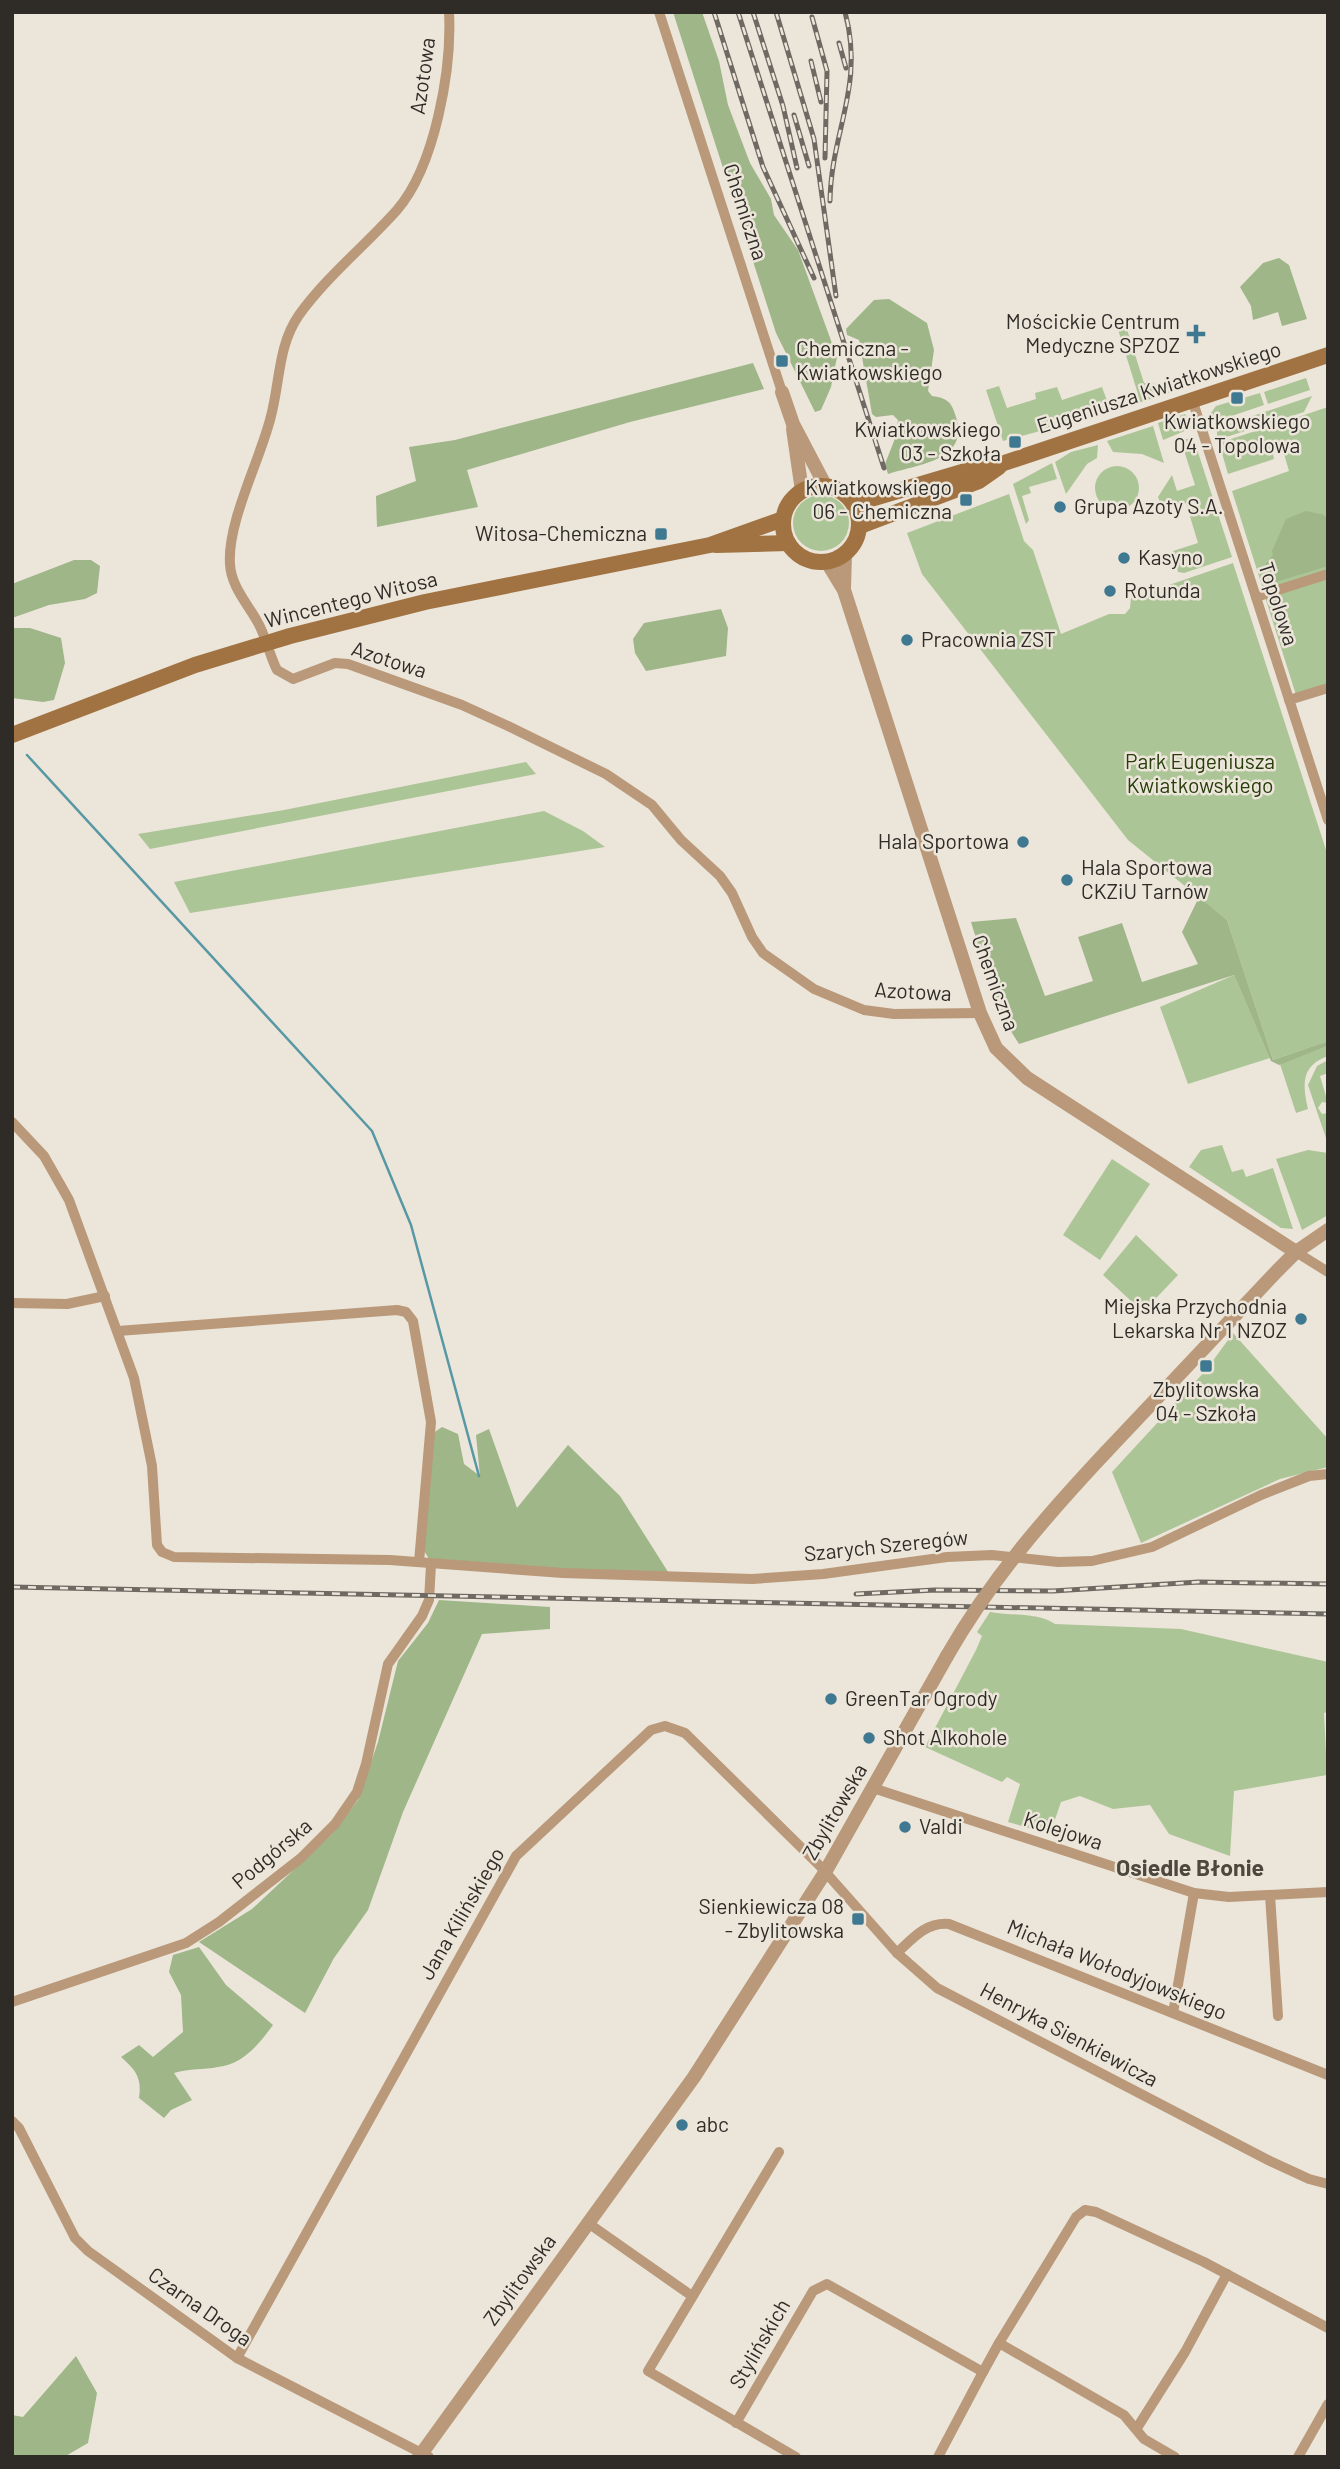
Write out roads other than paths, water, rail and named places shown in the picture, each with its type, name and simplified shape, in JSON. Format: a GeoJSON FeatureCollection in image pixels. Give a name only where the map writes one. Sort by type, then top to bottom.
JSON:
{"type":"FeatureCollection","features":[{"type":"Feature","properties":{"kind":"main road","name":"Eugeniusza Kwiatkowskiego"},"geometry":{"type":"LineString","coordinates":[[854,504],[970,470],[1004,463],[1328,355]]}},
{"type":"Feature","properties":{"kind":"main road","name":"Eugeniusza Kwiatkowskiego"},"geometry":{"type":"LineString","coordinates":[[860,526],[979,481],[1004,463]]}},
{"type":"Feature","properties":{"kind":"main road"},"geometry":{"type":"LineString","coordinates":[[825,485],[842,491],[854,504],[860,526],[855,541],[845,554],[827,562],[801,556],[788,543],[783,519],[791,500],[802,491],[825,485]]}},
{"type":"Feature","properties":{"kind":"main road","name":"Wincentego Witosa"},"geometry":{"type":"LineString","coordinates":[[12,735],[195,665],[266,643],[425,602],[710,545],[783,519]]}},
{"type":"Feature","properties":{"kind":"main road","name":"Wincentego Witosa"},"geometry":{"type":"LineString","coordinates":[[710,545],[752,547],[788,543]]}},
{"type":"Feature","properties":{"kind":"street","name":"Azotowa"},"geometry":{"type":"LineString","coordinates":[[449,12],[442,103],[424,163],[400,207],[299,315],[287,338],[272,416],[260,444],[230,546],[229,566],[235,585],[258,622],[282,675],[293,679],[303,678],[335,663],[359,667],[497,721],[639,794],[681,840],[720,876],[732,893],[751,937],[763,953],[814,989],[864,1010],[894,1014],[980,1013]]}},
{"type":"Feature","properties":{"kind":"street","name":"Chemiczna"},"geometry":{"type":"LineString","coordinates":[[659,12],[793,424],[825,485]]}},
{"type":"Feature","properties":{"kind":"street","name":"Topolowa"},"geometry":{"type":"LineString","coordinates":[[1192,400],[1328,820]]}},
{"type":"Feature","properties":{"kind":"street","name":"Chemiczna"},"geometry":{"type":"LineString","coordinates":[[793,424],[795,461],[802,491]]}},
{"type":"Feature","properties":{"kind":"street","name":"Chemiczna"},"geometry":{"type":"LineString","coordinates":[[844,590],[845,554]]}},
{"type":"Feature","properties":{"kind":"street","name":"Chemiczna"},"geometry":{"type":"LineString","coordinates":[[827,562],[844,590],[980,1013],[996,1048],[1027,1078],[1328,1272]]}},
{"type":"Feature","properties":{"kind":"street"},"geometry":{"type":"LineString","coordinates":[[1256,597],[1328,574]]}},
{"type":"Feature","properties":{"kind":"street"},"geometry":{"type":"LineString","coordinates":[[1289,700],[1328,688]]}},
{"type":"Feature","properties":{"kind":"street"},"geometry":{"type":"LineString","coordinates":[[12,1122],[44,1156],[60,1183],[118,1331],[397,1310],[406,1312],[413,1321],[431,1422],[419,1562]]}},
{"type":"Feature","properties":{"kind":"street","name":"Zbylitowska"},"geometry":{"type":"LineString","coordinates":[[423,2455],[694,2077],[824,1874],[947,1656],[1014,1554],[1106,1452],[1296,1252],[1328,1230]]}},
{"type":"Feature","properties":{"kind":"street"},"geometry":{"type":"LineString","coordinates":[[12,1303],[67,1304],[105,1296]]}},
{"type":"Feature","properties":{"kind":"street","name":"Szarych Szeregów"},"geometry":{"type":"LineString","coordinates":[[118,1331],[134,1378],[146,1427],[152,1466],[154,1527],[162,1552],[174,1557],[419,1562],[431,1565],[628,1576],[752,1579],[823,1574],[947,1557],[992,1555],[1058,1562],[1092,1561],[1152,1547],[1261,1495],[1309,1476],[1328,1474]]}},
{"type":"Feature","properties":{"kind":"street","name":"Podgórska"},"geometry":{"type":"LineString","coordinates":[[12,2002],[186,1943],[219,1922],[302,1858],[335,1824],[357,1792],[363,1774],[388,1664],[422,1616],[429,1600],[431,1565]]}},
{"type":"Feature","properties":{"kind":"street","name":"Jana Kilińskiego"},"geometry":{"type":"LineString","coordinates":[[237,2358],[516,1856],[651,1730],[665,1726],[685,1733],[820,1866],[824,1874]]}},
{"type":"Feature","properties":{"kind":"street","name":"Kolejowa"},"geometry":{"type":"LineString","coordinates":[[873,1788],[1194,1893],[1228,1897],[1328,1892]]}},
{"type":"Feature","properties":{"kind":"street","name":"Henryka Sienkiewicza"},"geometry":{"type":"LineString","coordinates":[[824,1874],[897,1952],[937,1988],[1270,2161],[1328,2184]]}},
{"type":"Feature","properties":{"kind":"street"},"geometry":{"type":"LineString","coordinates":[[1173,2013],[1194,1893]]}},
{"type":"Feature","properties":{"kind":"street"},"geometry":{"type":"LineString","coordinates":[[1270,1895],[1278,2016]]}},
{"type":"Feature","properties":{"kind":"street","name":"Michała Wołodyjowskiego"},"geometry":{"type":"LineString","coordinates":[[897,1952],[925,1928],[937,1923],[949,1924],[1328,2075]]}},
{"type":"Feature","properties":{"kind":"street","name":"Czarna Droga"},"geometry":{"type":"LineString","coordinates":[[12,2121],[19,2128],[75,2238],[158,2304],[237,2358],[423,2455]]}},
{"type":"Feature","properties":{"kind":"street"},"geometry":{"type":"LineString","coordinates":[[779,2152],[648,2371],[796,2457]]}},
{"type":"Feature","properties":{"kind":"street"},"geometry":{"type":"LineString","coordinates":[[938,2457],[999,2343],[1076,2217],[1084,2210],[1096,2212],[1227,2274],[1328,2328]]}},
{"type":"Feature","properties":{"kind":"street"},"geometry":{"type":"LineString","coordinates":[[588,2223],[692,2296]]}},
{"type":"Feature","properties":{"kind":"street"},"geometry":{"type":"LineString","coordinates":[[1137,2428],[1185,2352],[1227,2274]]}},
{"type":"Feature","properties":{"kind":"street","name":"Stylińskich"},"geometry":{"type":"LineString","coordinates":[[736,2423],[800,2313],[819,2286],[827,2284],[983,2372]]}},
{"type":"Feature","properties":{"kind":"street"},"geometry":{"type":"LineString","coordinates":[[999,2343],[1124,2415],[1144,2440],[1175,2457]]}},
{"type":"Feature","properties":{"kind":"street"},"geometry":{"type":"LineString","coordinates":[[1298,2457],[1328,2404]]}},
{"type":"Feature","properties":{"kind":"waterway"},"geometry":{"type":"LineString","coordinates":[[27,755],[372,1131],[411,1225],[479,1476]]}},
{"type":"Feature","properties":{"kind":"railway"},"geometry":{"type":"LineString","coordinates":[[714,12],[763,167],[814,278]]}},
{"type":"Feature","properties":{"kind":"railway"},"geometry":{"type":"LineString","coordinates":[[738,12],[884,468]]}},
{"type":"Feature","properties":{"kind":"railway"},"geometry":{"type":"LineString","coordinates":[[753,12],[783,106],[797,168]]}},
{"type":"Feature","properties":{"kind":"railway"},"geometry":{"type":"LineString","coordinates":[[776,12],[814,139],[836,296]]}},
{"type":"Feature","properties":{"kind":"railway"},"geometry":{"type":"LineString","coordinates":[[830,201],[851,63],[845,12]]}},
{"type":"Feature","properties":{"kind":"railway"},"geometry":{"type":"LineString","coordinates":[[812,17],[827,71],[825,158]]}},
{"type":"Feature","properties":{"kind":"railway"},"geometry":{"type":"LineString","coordinates":[[839,43],[846,68]]}},
{"type":"Feature","properties":{"kind":"railway"},"geometry":{"type":"LineString","coordinates":[[811,61],[821,102]]}},
{"type":"Feature","properties":{"kind":"railway"},"geometry":{"type":"LineString","coordinates":[[794,115],[809,166]]}},
{"type":"Feature","properties":{"kind":"railway"},"geometry":{"type":"LineString","coordinates":[[856,1594],[935,1590],[1053,1591],[1199,1582],[1328,1584]]}},
{"type":"Feature","properties":{"kind":"railway"},"geometry":{"type":"LineString","coordinates":[[12,1587],[1328,1614]]}},
{"type":"Feature","properties":{"kind":"place","name":"Mościckie Centrum Medyczne SPZOZ"},"geometry":{"type":"Point","coordinates":[1196,334]}},
{"type":"Feature","properties":{"kind":"place","name":"Chemiczna - Kwiatkowskiego"},"geometry":{"type":"Point","coordinates":[782,361]}},
{"type":"Feature","properties":{"kind":"place","name":"Kwiatkowskiego 04 - Topolowa"},"geometry":{"type":"Point","coordinates":[1237,398]}},
{"type":"Feature","properties":{"kind":"place","name":"Kwiatkowskiego 03 - Szkoła"},"geometry":{"type":"Point","coordinates":[1015,442]}},
{"type":"Feature","properties":{"kind":"place","name":"Kwiatkowskiego 06 - Chemiczna"},"geometry":{"type":"Point","coordinates":[966,500]}},
{"type":"Feature","properties":{"kind":"place","name":"Grupa Azoty S.A."},"geometry":{"type":"Point","coordinates":[1060,507]}},
{"type":"Feature","properties":{"kind":"place","name":"Witosa-Chemiczna"},"geometry":{"type":"Point","coordinates":[661,534]}},
{"type":"Feature","properties":{"kind":"place","name":"Kasyno"},"geometry":{"type":"Point","coordinates":[1124,558]}},
{"type":"Feature","properties":{"kind":"place","name":"Rotunda"},"geometry":{"type":"Point","coordinates":[1110,591]}},
{"type":"Feature","properties":{"kind":"place","name":"Pracownia ZST"},"geometry":{"type":"Point","coordinates":[907,640]}},
{"type":"Feature","properties":{"kind":"place","name":"Hala Sportowa"},"geometry":{"type":"Point","coordinates":[1023,842]}},
{"type":"Feature","properties":{"kind":"place","name":"Hala Sportowa CKZiU Tarnów"},"geometry":{"type":"Point","coordinates":[1067,880]}},
{"type":"Feature","properties":{"kind":"place","name":"Miejska Przychodnia Lekarska Nr 1 NZOZ"},"geometry":{"type":"Point","coordinates":[1301,1319]}},
{"type":"Feature","properties":{"kind":"place","name":"Zbylitowska 04 - Szkoła"},"geometry":{"type":"Point","coordinates":[1206,1366]}},
{"type":"Feature","properties":{"kind":"place","name":"GreenTar Ogrody"},"geometry":{"type":"Point","coordinates":[831,1699]}},
{"type":"Feature","properties":{"kind":"place","name":"Shot Alkohole"},"geometry":{"type":"Point","coordinates":[869,1738]}},
{"type":"Feature","properties":{"kind":"place","name":"Valdi"},"geometry":{"type":"Point","coordinates":[905,1827]}},
{"type":"Feature","properties":{"kind":"place","name":"Sienkiewicza 08 - Zbylitowska"},"geometry":{"type":"Point","coordinates":[858,1919]}},
{"type":"Feature","properties":{"kind":"place","name":"abc"},"geometry":{"type":"Point","coordinates":[682,2125]}},
{"type":"Feature","properties":{"kind":"district","name":"Osiedle Błonie"},"geometry":{"type":"Point","coordinates":[1190,1868]}},
{"type":"Feature","properties":{"kind":"park label","name":"Park Eugeniusza Kwiatkowskiego"},"geometry":{"type":"Point","coordinates":[1200,774]}}]}
